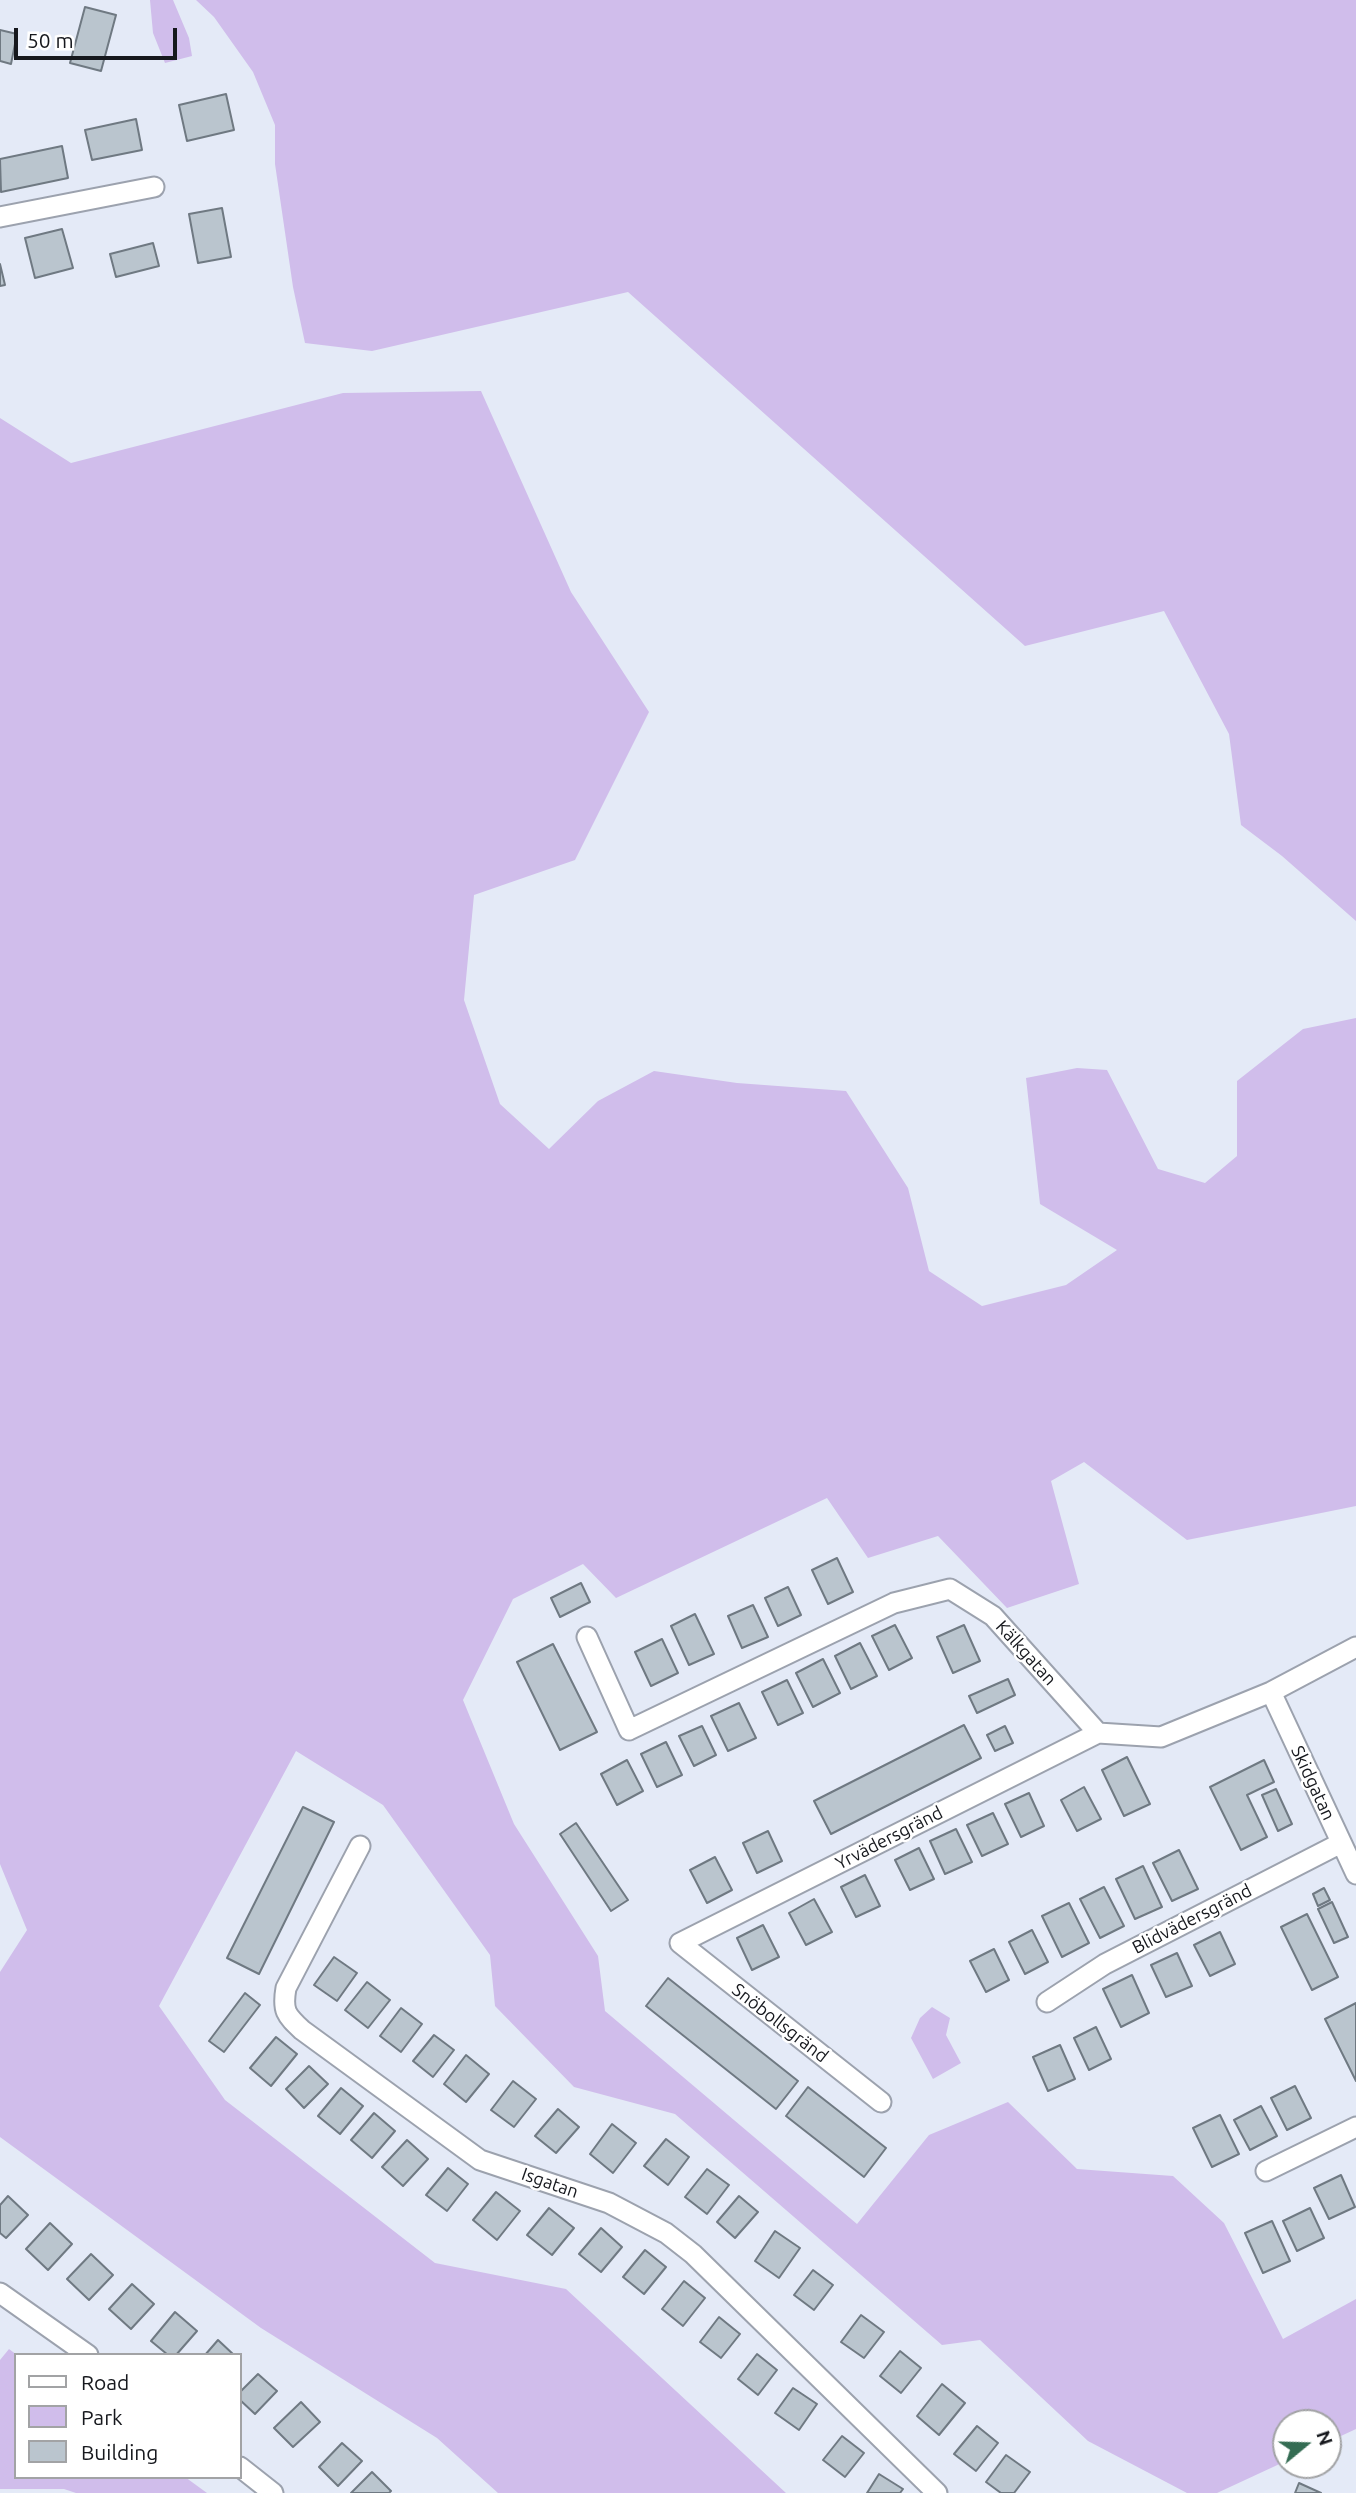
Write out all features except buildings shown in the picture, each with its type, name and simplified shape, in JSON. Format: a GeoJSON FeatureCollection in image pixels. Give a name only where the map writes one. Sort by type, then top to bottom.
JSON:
{"type":"FeatureCollection","features":[{"type":"Feature","properties":{"kind":"street"},"geometry":{"type":"LineString","coordinates":[[0,217],[154,187]]}},
{"type":"Feature","properties":{"kind":"street","name":"Kälkgatan"},"geometry":{"type":"LineString","coordinates":[[587,1637],[629,1730],[894,1603],[950,1589],[993,1616],[1098,1733]]}},
{"type":"Feature","properties":{"kind":"street"},"geometry":{"type":"LineString","coordinates":[[1098,1733],[1161,1737],[1270,1692],[1356,1647]]}},
{"type":"Feature","properties":{"kind":"street","name":"Skidgatan"},"geometry":{"type":"LineString","coordinates":[[1270,1692],[1356,1874]]}},
{"type":"Feature","properties":{"kind":"street","name":"Yrvädersgränd"},"geometry":{"type":"LineString","coordinates":[[680,1943],[1098,1733]]}},
{"type":"Feature","properties":{"kind":"street","name":"Blidvädersgränd"},"geometry":{"type":"LineString","coordinates":[[1047,2002],[1105,1964],[1340,1843]]}},
{"type":"Feature","properties":{"kind":"street","name":"Isgatan"},"geometry":{"type":"LineString","coordinates":[[360,1846],[286,1988],[286,2014],[302,2030],[480,2160],[609,2203],[666,2233],[693,2254],[937,2493]]}},
{"type":"Feature","properties":{"kind":"street","name":"Snöbollsgränd"},"geometry":{"type":"LineString","coordinates":[[680,1943],[881,2102]]}},
{"type":"Feature","properties":{"kind":"street"},"geometry":{"type":"LineString","coordinates":[[1266,2171],[1356,2127]]}},
{"type":"Feature","properties":{"kind":"street"},"geometry":{"type":"LineString","coordinates":[[0,2293],[85,2353]]}},
{"type":"Feature","properties":{"kind":"street"},"geometry":{"type":"LineString","coordinates":[[242,2469],[273,2493]]}},
{"type":"Feature","properties":{"kind":"green space"},"geometry":{"type":"Polygon","coordinates":[[[150,0],[173,0],[189,38],[192,56],[165,63],[153,33],[150,0]]]}},
{"type":"Feature","properties":{"kind":"green space"},"geometry":{"type":"Polygon","coordinates":[[[196,0],[1356,0],[1356,921],[1282,856],[1241,825],[1229,734],[1164,611],[1025,646],[628,292],[372,351],[305,343],[293,287],[275,164],[275,125],[253,72],[214,17],[196,0]]]}},
{"type":"Feature","properties":{"kind":"green space"},"geometry":{"type":"Polygon","coordinates":[[[481,391],[571,592],[649,712],[575,860],[474,895],[464,1000],[500,1104],[549,1149],[598,1101],[654,1071],[737,1083],[846,1091],[908,1188],[929,1271],[982,1306],[1066,1285],[1117,1250],[1040,1204],[1026,1078],[1077,1068],[1107,1070],[1158,1169],[1205,1183],[1237,1156],[1237,1081],[1303,1029],[1356,1018],[1356,1506],[1187,1540],[1084,1462],[1051,1481],[1079,1584],[1007,1608],[938,1536],[868,1558],[827,1498],[616,1598],[583,1564],[513,1599],[463,1700],[514,1824],[598,1956],[605,2011],[857,2224],[929,2135],[1008,2102],[1077,2169],[1173,2176],[1224,2223],[1283,2339],[1356,2299],[1356,2429],[1342,2436],[1342,2409],[1272,2409],[1272,2467],[1217,2493],[1187,2493],[1088,2441],[980,2340],[942,2345],[675,2114],[574,2087],[495,2006],[490,1955],[383,1805],[296,1751],[159,2006],[225,2100],[435,2263],[566,2289],[786,2493],[498,2493],[437,2438],[261,2328],[0,2137],[0,1972],[27,1930],[0,1864],[0,418],[71,463],[343,393],[481,391]]]}},
{"type":"Feature","properties":{"kind":"green space"},"geometry":{"type":"Polygon","coordinates":[[[932,2007],[950,2018],[946,2035],[961,2063],[933,2079],[911,2038],[920,2018],[932,2007]]]}},
{"type":"Feature","properties":{"kind":"green space"},"geometry":{"type":"Polygon","coordinates":[[[9,2349],[14,2353],[14,2479],[188,2479],[207,2493],[76,2493],[64,2489],[0,2489],[0,2360],[9,2349]]]}}]}
